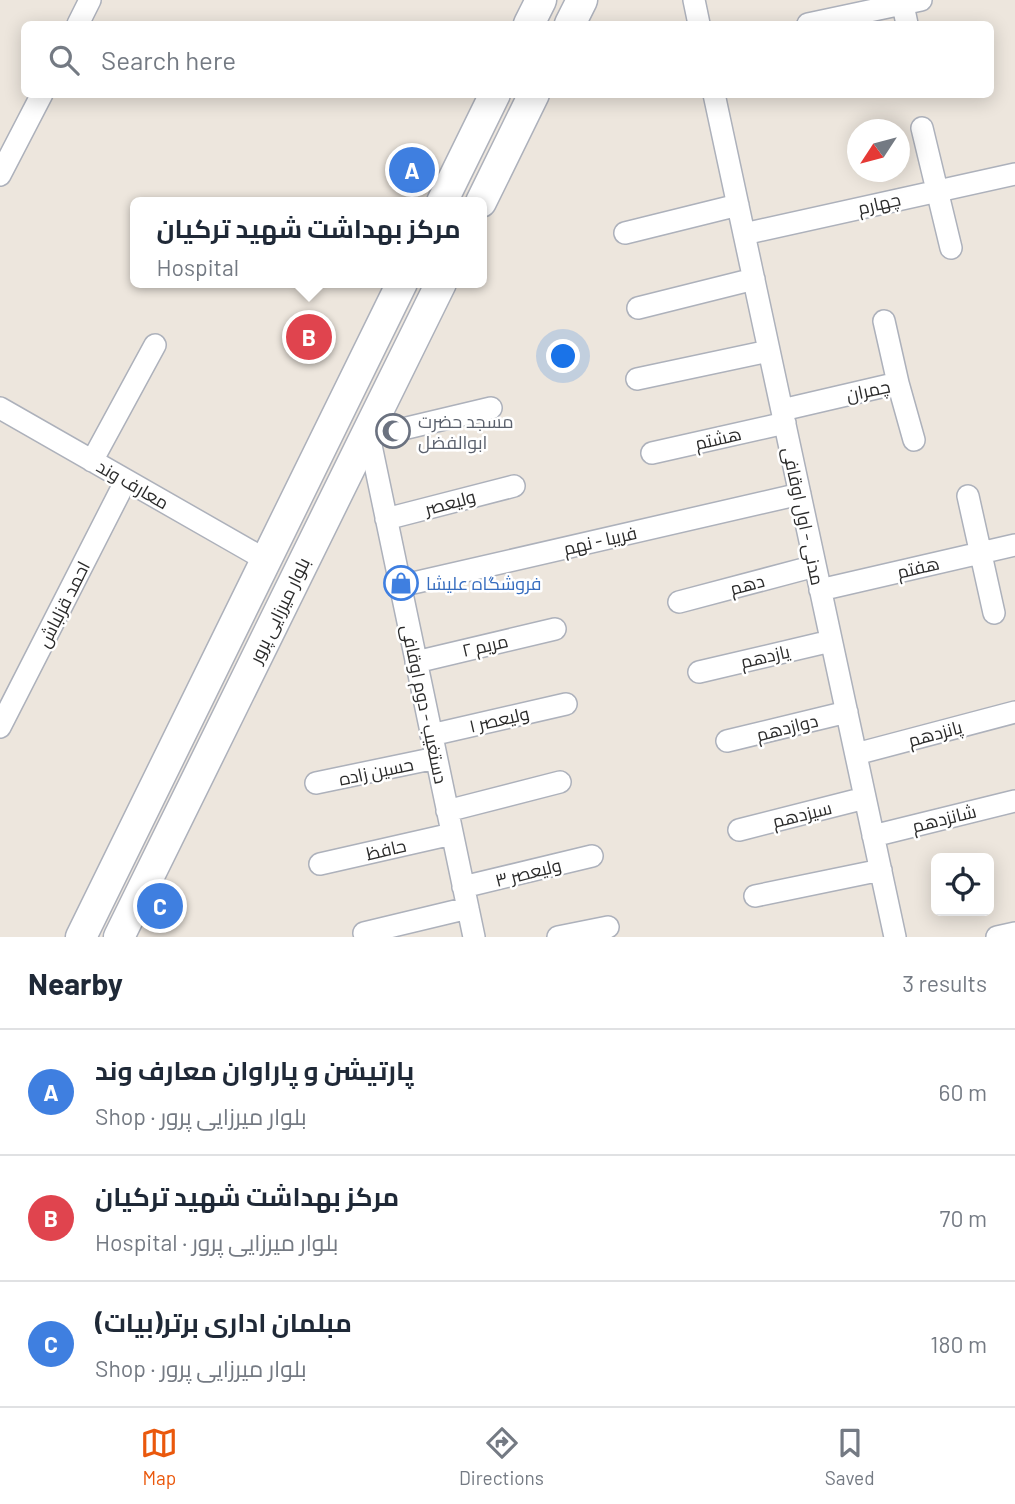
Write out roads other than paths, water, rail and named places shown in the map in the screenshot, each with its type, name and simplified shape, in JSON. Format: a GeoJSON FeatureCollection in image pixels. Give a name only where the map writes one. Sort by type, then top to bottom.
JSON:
{"type":"FeatureCollection","features":[{"type":"Feature","properties":{"kind":"main road"},"geometry":{"type":"LineString","coordinates":[[530,21],[541,0]]}},
{"type":"Feature","properties":{"kind":"main road"},"geometry":{"type":"LineString","coordinates":[[572,21],[582,0]]}},
{"type":"Feature","properties":{"kind":"main road"},"geometry":{"type":"LineString","coordinates":[[444,197],[493,98]]}},
{"type":"Feature","properties":{"kind":"main road"},"geometry":{"type":"LineString","coordinates":[[483,197],[532,98]]}},
{"type":"Feature","properties":{"kind":"main road","name":"بلوار میرزایی پرور"},"geometry":{"type":"LineString","coordinates":[[81,937],[400,288]]}},
{"type":"Feature","properties":{"kind":"main road","name":"بلوار میرزایی پرور"},"geometry":{"type":"LineString","coordinates":[[119,937],[439,288]]}},
{"type":"Feature","properties":{"kind":"street"},"geometry":{"type":"LineString","coordinates":[[80,21],[90,0]]}},
{"type":"Feature","properties":{"kind":"street"},"geometry":{"type":"LineString","coordinates":[[694,0],[698,21]]}},
{"type":"Feature","properties":{"kind":"street"},"geometry":{"type":"LineString","coordinates":[[826,21],[908,7]]}},
{"type":"Feature","properties":{"kind":"street"},"geometry":{"type":"LineString","coordinates":[[0,176],[40,98]]}},
{"type":"Feature","properties":{"kind":"street","name":"مدنی - اول اوقافی"},"geometry":{"type":"LineString","coordinates":[[715,98],[895,937]]}},
{"type":"Feature","properties":{"kind":"street"},"geometry":{"type":"LineString","coordinates":[[922,128],[951,248]]}},
{"type":"Feature","properties":{"kind":"street","name":"چهارم"},"geometry":{"type":"LineString","coordinates":[[744,234],[1015,174]]}},
{"type":"Feature","properties":{"kind":"street"},"geometry":{"type":"LineString","coordinates":[[625,233],[738,205]]}},
{"type":"Feature","properties":{"kind":"street"},"geometry":{"type":"LineString","coordinates":[[639,308],[754,279]]}},
{"type":"Feature","properties":{"kind":"street"},"geometry":{"type":"LineString","coordinates":[[884,321],[898,383]]}},
{"type":"Feature","properties":{"kind":"street"},"geometry":{"type":"LineString","coordinates":[[92,461],[155,345]]}},
{"type":"Feature","properties":{"kind":"street"},"geometry":{"type":"LineString","coordinates":[[637,379],[769,351]]}},
{"type":"Feature","properties":{"kind":"street","name":"چمران"},"geometry":{"type":"LineString","coordinates":[[783,417],[898,383],[914,440]]}},
{"type":"Feature","properties":{"kind":"street","name":"معارف وند"},"geometry":{"type":"LineString","coordinates":[[0,408],[266,560]]}},
{"type":"Feature","properties":{"kind":"street"},"geometry":{"type":"LineString","coordinates":[[368,434],[491,408]]}},
{"type":"Feature","properties":{"kind":"street","name":"هشتم"},"geometry":{"type":"LineString","coordinates":[[652,453],[783,417]]}},
{"type":"Feature","properties":{"kind":"street","name":"دستغیب - دوم اوقافی"},"geometry":{"type":"LineString","coordinates":[[368,434],[474,937]]}},
{"type":"Feature","properties":{"kind":"street","name":"احمد قزلباش"},"geometry":{"type":"LineString","coordinates":[[0,727],[126,480]]}},
{"type":"Feature","properties":{"kind":"street","name":"ولیعصر"},"geometry":{"type":"LineString","coordinates":[[386,519],[514,486]]}},
{"type":"Feature","properties":{"kind":"street","name":"فریبا - نهم"},"geometry":{"type":"LineString","coordinates":[[400,586],[800,494]]}},
{"type":"Feature","properties":{"kind":"street"},"geometry":{"type":"LineString","coordinates":[[968,496],[994,613]]}},
{"type":"Feature","properties":{"kind":"street","name":"هفتم"},"geometry":{"type":"LineString","coordinates":[[820,590],[1015,545]]}},
{"type":"Feature","properties":{"kind":"street","name":"دهم"},"geometry":{"type":"LineString","coordinates":[[679,602],[815,566]]}},
{"type":"Feature","properties":{"kind":"street","name":"مریم ۲"},"geometry":{"type":"LineString","coordinates":[[416,662],[555,629]]}},
{"type":"Feature","properties":{"kind":"street","name":"یازدهم"},"geometry":{"type":"LineString","coordinates":[[699,672],[831,641]]}},
{"type":"Feature","properties":{"kind":"street","name":"ولیعصر ۱"},"geometry":{"type":"LineString","coordinates":[[431,735],[566,704]]}},
{"type":"Feature","properties":{"kind":"street","name":"دوازدهم"},"geometry":{"type":"LineString","coordinates":[[727,741],[847,712]]}},
{"type":"Feature","properties":{"kind":"street","name":"پانزدهم"},"geometry":{"type":"LineString","coordinates":[[856,754],[1015,712]]}},
{"type":"Feature","properties":{"kind":"street","name":"حسین زاده"},"geometry":{"type":"LineString","coordinates":[[316,783],[436,758]]}},
{"type":"Feature","properties":{"kind":"street"},"geometry":{"type":"LineString","coordinates":[[447,811],[560,782]]}},
{"type":"Feature","properties":{"kind":"street","name":"سیزدهم"},"geometry":{"type":"LineString","coordinates":[[739,830],[865,798]]}},
{"type":"Feature","properties":{"kind":"street","name":"شانزدهم"},"geometry":{"type":"LineString","coordinates":[[873,836],[1015,801]]}},
{"type":"Feature","properties":{"kind":"street","name":"حافظ"},"geometry":{"type":"LineString","coordinates":[[320,864],[452,834]]}},
{"type":"Feature","properties":{"kind":"street","name":"ولیعصر ۳"},"geometry":{"type":"LineString","coordinates":[[364,933],[592,856]]}},
{"type":"Feature","properties":{"kind":"street"},"geometry":{"type":"LineString","coordinates":[[755,896],[880,870]]}},
{"type":"Feature","properties":{"kind":"street"},"geometry":{"type":"LineString","coordinates":[[558,937],[608,927]]}},
{"type":"Feature","properties":{"kind":"street"},"geometry":{"type":"LineString","coordinates":[[997,937],[1015,933]]}},
{"type":"Feature","properties":{"kind":"place","name":"پارتیشن و پاراوان معارف وند"},"geometry":{"type":"Point","coordinates":[412,170]}},
{"type":"Feature","properties":{"kind":"place","name":"مرکز بهداشت شهید ترکیان"},"geometry":{"type":"Point","coordinates":[309,337]}},
{"type":"Feature","properties":{"kind":"place","name":"مسجد حضرت ابوالفضل"},"geometry":{"type":"Point","coordinates":[393,431]}},
{"type":"Feature","properties":{"kind":"place","name":"فروشگاه علیشا"},"geometry":{"type":"Point","coordinates":[401,583]}},
{"type":"Feature","properties":{"kind":"place","name":"مبلمان اداری برتر(بیات)"},"geometry":{"type":"Point","coordinates":[160,906]}}]}
